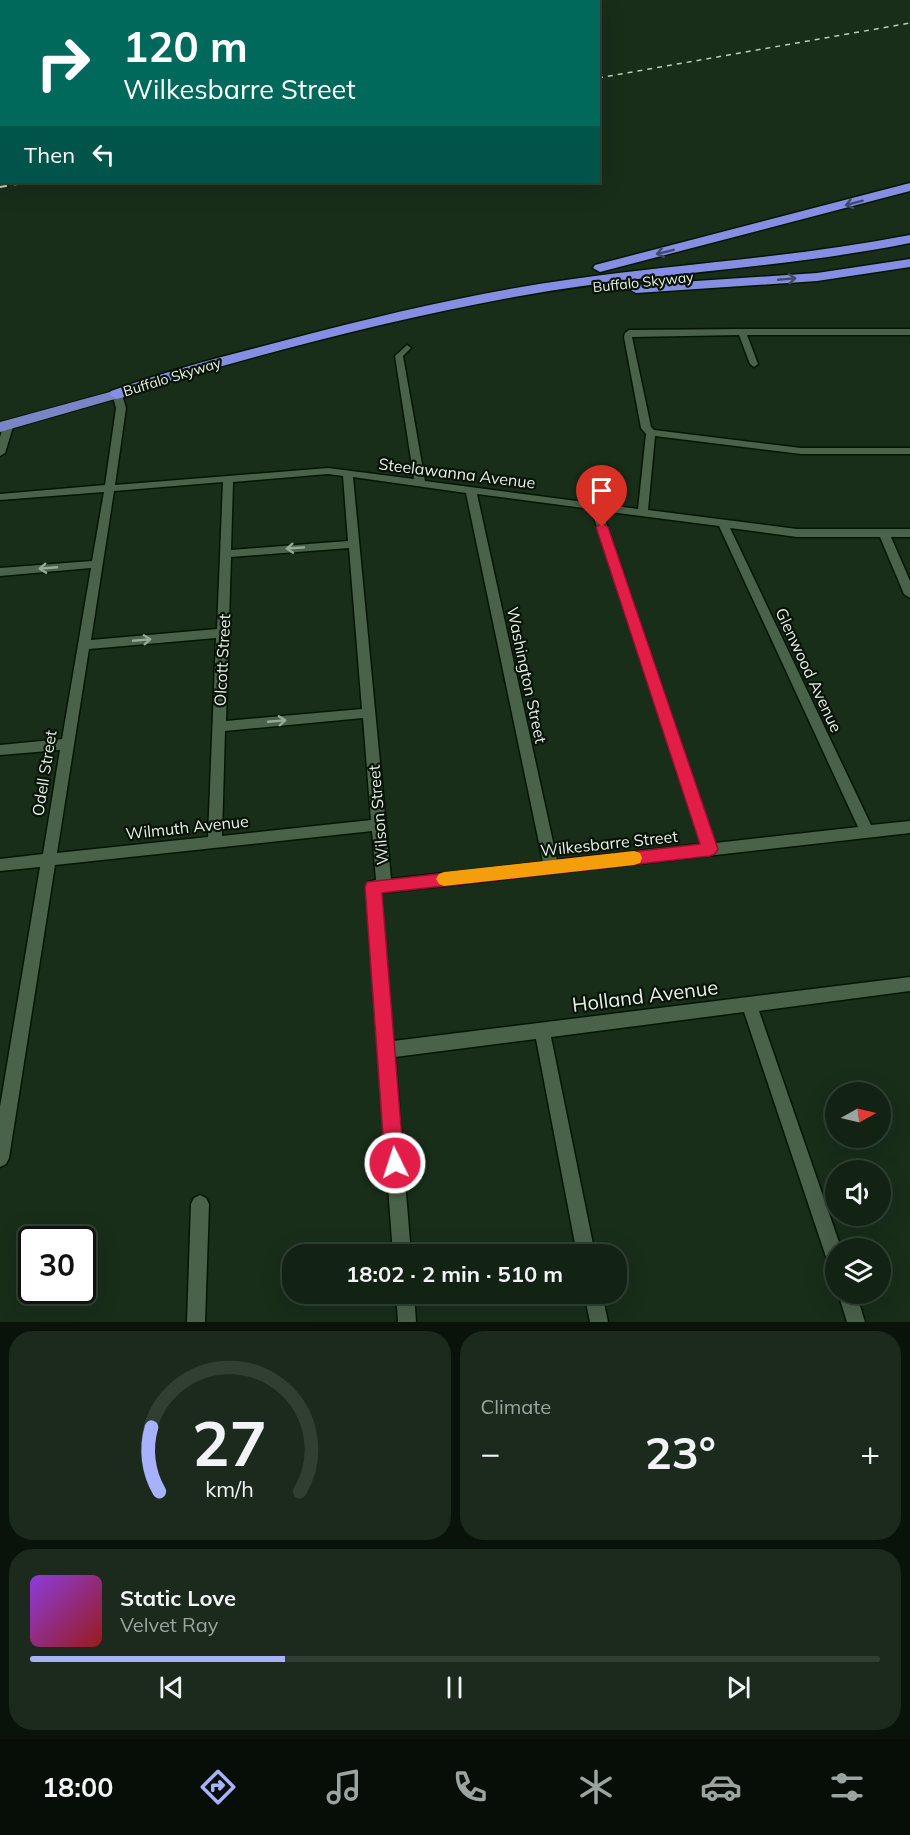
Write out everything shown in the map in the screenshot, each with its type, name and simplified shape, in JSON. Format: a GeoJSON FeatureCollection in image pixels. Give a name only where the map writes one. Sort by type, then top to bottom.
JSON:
{"type":"FeatureCollection","features":[{"type":"Feature","properties":{"kind":"highway"},"geometry":{"type":"LineString","coordinates":[[471,300],[910,187]]}},
{"type":"Feature","properties":{"kind":"highway","name":"Buffalo Skyway"},"geometry":{"type":"LineString","coordinates":[[117,394],[164,377],[471,300],[574,283],[820,255],[910,239]]}},
{"type":"Feature","properties":{"kind":"highway","name":"Buffalo Skyway"},"geometry":{"type":"LineString","coordinates":[[117,394],[157,388],[470,309],[536,296],[830,261],[910,246]]}},
{"type":"Feature","properties":{"kind":"highway"},"geometry":{"type":"LineString","coordinates":[[315,348],[338,346],[460,316],[546,299],[646,288],[817,277],[910,263]]}},
{"type":"Feature","properties":{"kind":"highway"},"geometry":{"type":"LineString","coordinates":[[4,426],[117,394]]}},
{"type":"Feature","properties":{"kind":"street"},"geometry":{"type":"LineString","coordinates":[[910,332],[634,332],[628,334],[646,428],[651,433],[792,450],[910,451]]}},
{"type":"Feature","properties":{"kind":"street"},"geometry":{"type":"LineString","coordinates":[[742,332],[754,364]]}},
{"type":"Feature","properties":{"kind":"street"},"geometry":{"type":"LineString","coordinates":[[406,348],[399,356],[420,483]]}},
{"type":"Feature","properties":{"kind":"street","name":"Odell Street"},"geometry":{"type":"LineString","coordinates":[[0,1158],[122,408],[117,394]]}},
{"type":"Feature","properties":{"kind":"street"},"geometry":{"type":"LineString","coordinates":[[0,453],[4,426]]}},
{"type":"Feature","properties":{"kind":"street"},"geometry":{"type":"LineString","coordinates":[[643,512],[651,433]]}},
{"type":"Feature","properties":{"kind":"street","name":"Steelawanna Avenue"},"geometry":{"type":"LineString","coordinates":[[0,497],[328,471],[796,533],[910,533]]}},
{"type":"Feature","properties":{"kind":"street","name":"Wilson Street"},"geometry":{"type":"LineString","coordinates":[[348,474],[384,886],[373,887],[401,1244]]}},
{"type":"Feature","properties":{"kind":"street","name":"Olcott Street"},"geometry":{"type":"LineString","coordinates":[[214,842],[227,554],[228,479]]}},
{"type":"Feature","properties":{"kind":"street","name":"Washington Street"},"geometry":{"type":"LineString","coordinates":[[471,490],[551,867]]}},
{"type":"Feature","properties":{"kind":"street"},"geometry":{"type":"LineString","coordinates":[[595,506],[710,849]]}},
{"type":"Feature","properties":{"kind":"street","name":"Glenwood Avenue"},"geometry":{"type":"LineString","coordinates":[[722,522],[867,832]]}},
{"type":"Feature","properties":{"kind":"street"},"geometry":{"type":"LineString","coordinates":[[884,533],[910,594]]}},
{"type":"Feature","properties":{"kind":"street"},"geometry":{"type":"LineString","coordinates":[[227,554],[354,544]]}},
{"type":"Feature","properties":{"kind":"street"},"geometry":{"type":"LineString","coordinates":[[0,572],[97,564]]}},
{"type":"Feature","properties":{"kind":"street"},"geometry":{"type":"LineString","coordinates":[[83,645],[223,633]]}},
{"type":"Feature","properties":{"kind":"street"},"geometry":{"type":"LineString","coordinates":[[219,727],[369,713]]}},
{"type":"Feature","properties":{"kind":"street"},"geometry":{"type":"LineString","coordinates":[[0,750],[67,744]]}},
{"type":"Feature","properties":{"kind":"street","name":"Wilmuth Avenue"},"geometry":{"type":"LineString","coordinates":[[0,865],[378,825]]}},
{"type":"Feature","properties":{"kind":"street","name":"Wilkesbarre Street"},"geometry":{"type":"LineString","coordinates":[[384,886],[910,827]]}},
{"type":"Feature","properties":{"kind":"street","name":"Holland Avenue"},"geometry":{"type":"LineString","coordinates":[[386,1050],[910,984]]}},
{"type":"Feature","properties":{"kind":"street"},"geometry":{"type":"LineString","coordinates":[[749,1004],[829,1238]]}},
{"type":"Feature","properties":{"kind":"street"},"geometry":{"type":"LineString","coordinates":[[542,1030],[584,1244]]}},
{"type":"Feature","properties":{"kind":"street"},"geometry":{"type":"LineString","coordinates":[[196,1322],[200,1204]]}},
{"type":"Feature","properties":{"kind":"street"},"geometry":{"type":"LineString","coordinates":[[406,1304],[407,1322]]}},
{"type":"Feature","properties":{"kind":"street"},"geometry":{"type":"LineString","coordinates":[[595,1304],[599,1322]]}},
{"type":"Feature","properties":{"kind":"street"},"geometry":{"type":"LineString","coordinates":[[850,1304],[856,1322]]}},
{"type":"Feature","properties":{"kind":"railway"},"geometry":{"type":"LineString","coordinates":[[600,78],[910,23]]}},
{"type":"Feature","properties":{"kind":"railway"},"geometry":{"type":"LineString","coordinates":[[0,187],[23,183]]}},
{"type":"Feature","properties":{"kind":"slow traffic"},"geometry":{"type":"LineString","coordinates":[[444,879],[634,858]]}},
{"type":"Feature","properties":{"kind":"route"},"geometry":{"type":"LineString","coordinates":[[395,1163],[373,887],[710,849],[602,527]]}}]}
